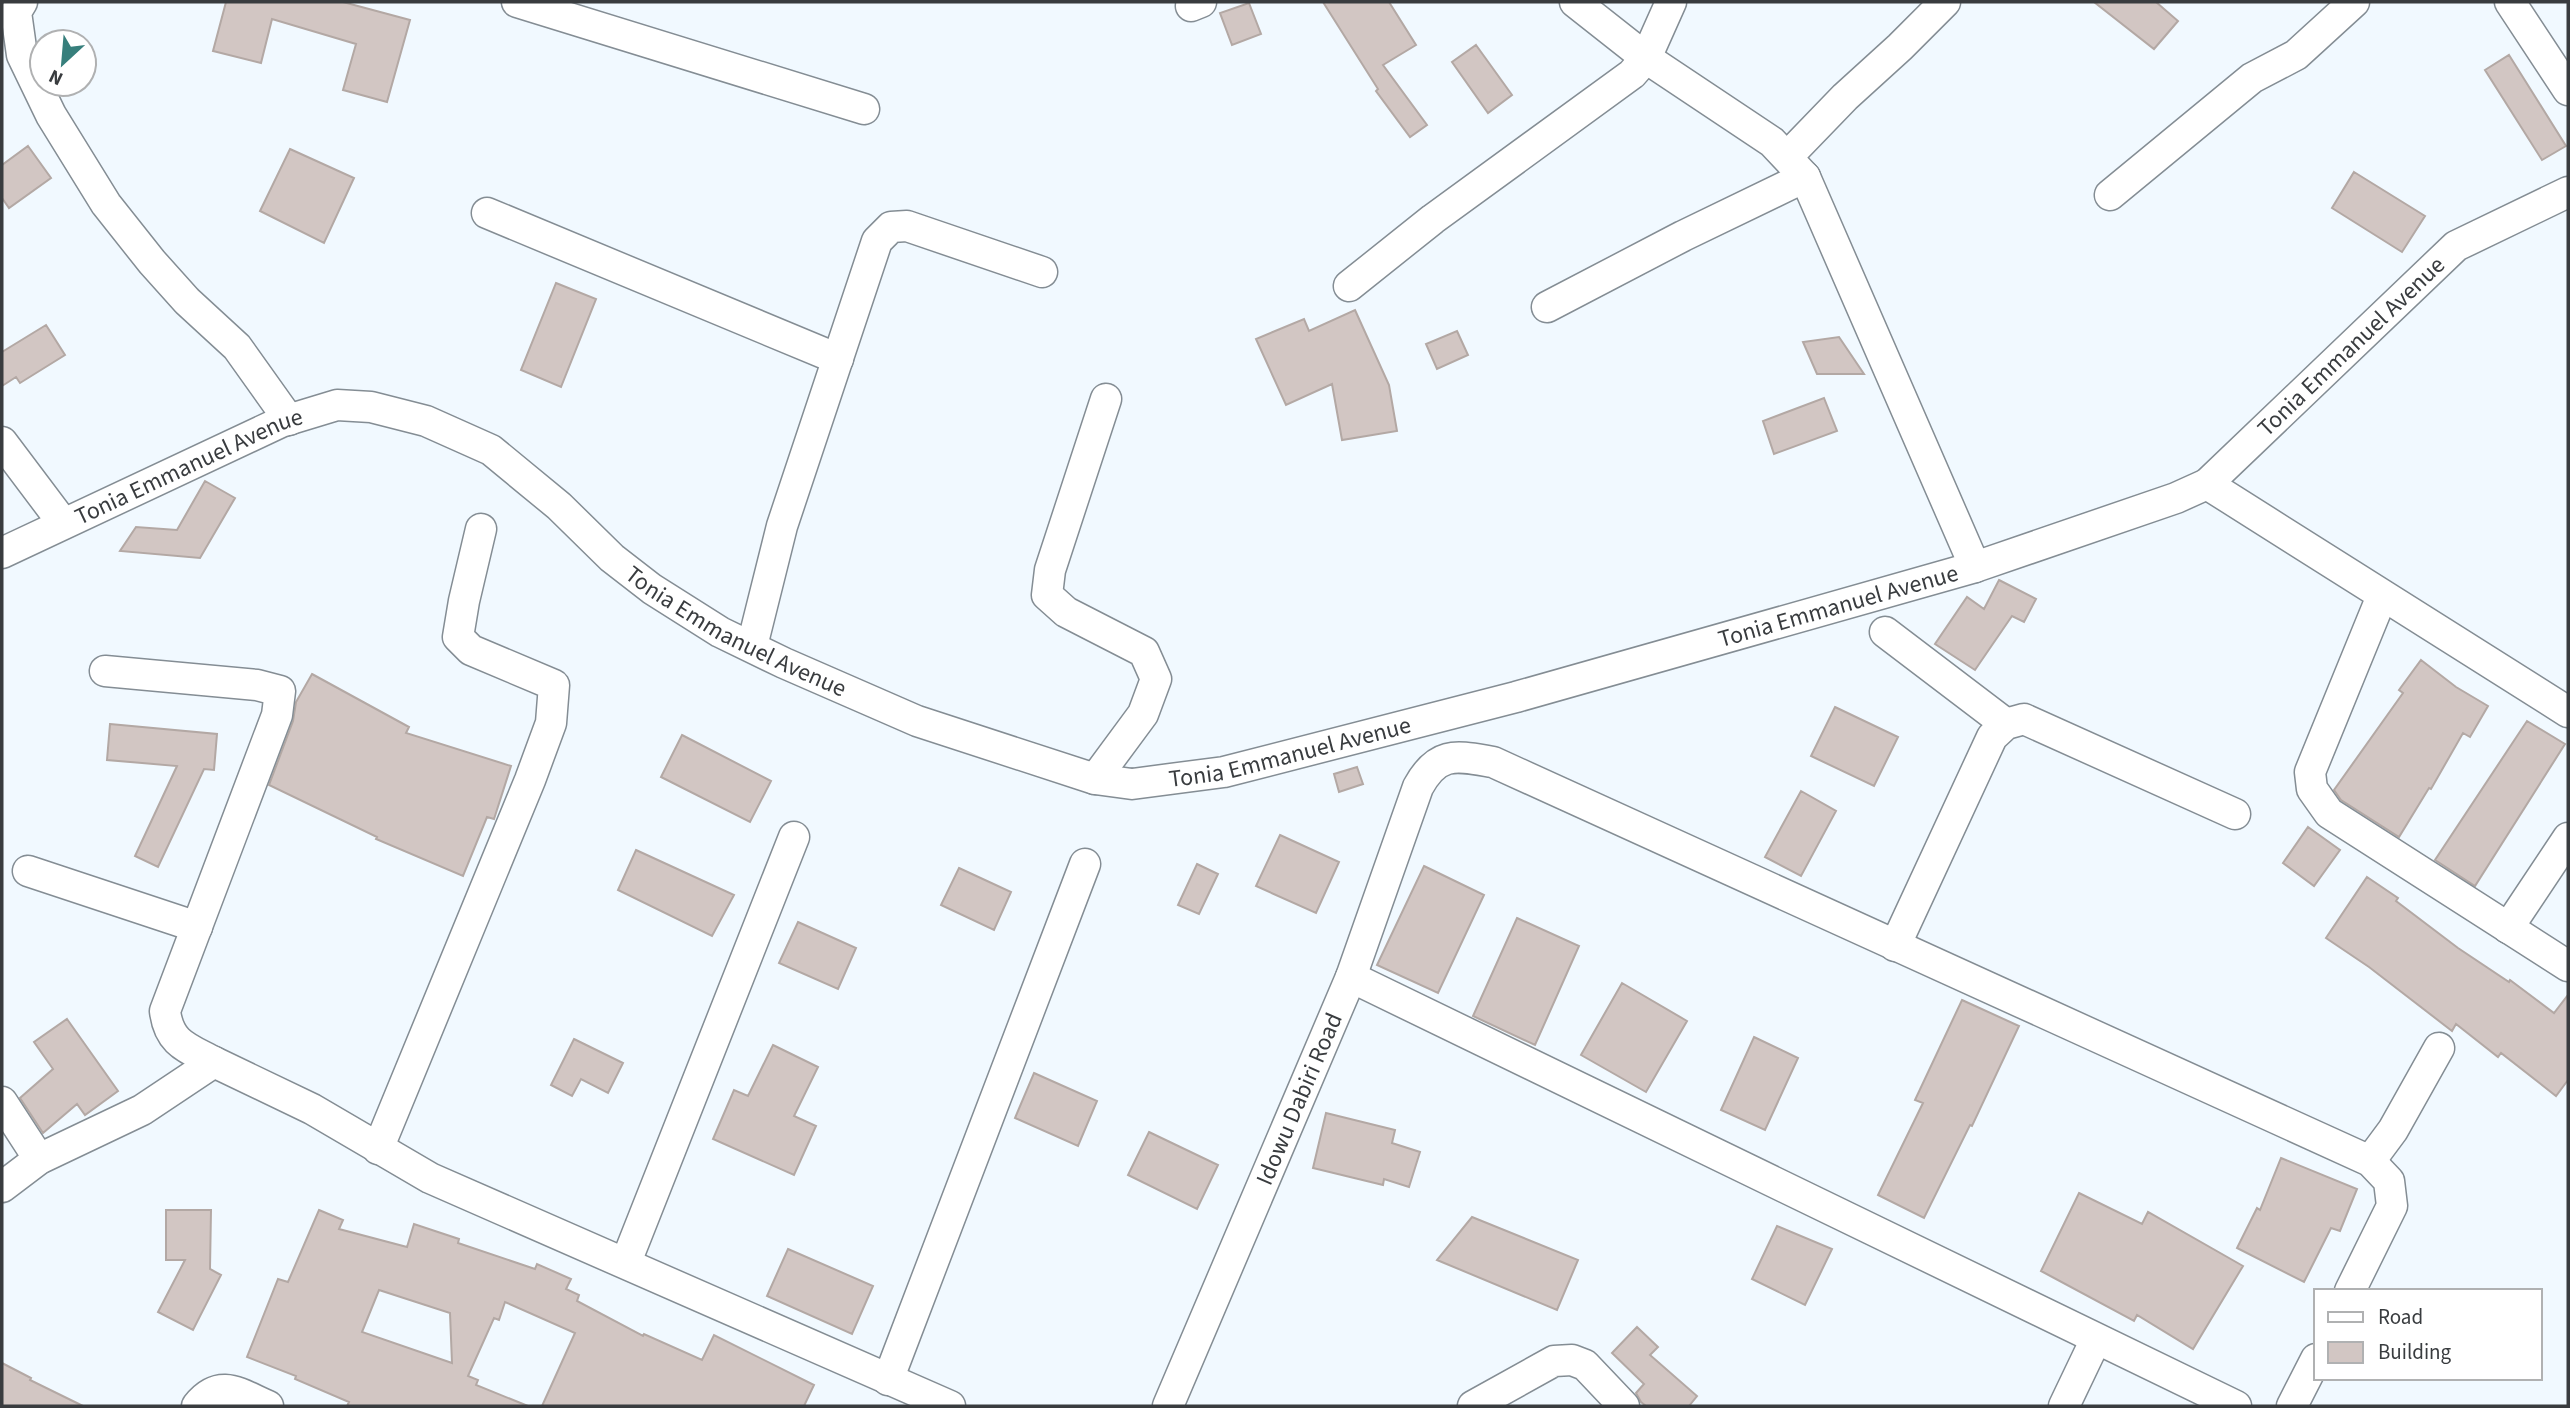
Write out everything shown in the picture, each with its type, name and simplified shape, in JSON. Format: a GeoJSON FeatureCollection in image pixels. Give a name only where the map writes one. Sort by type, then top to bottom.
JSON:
{"type":"FeatureCollection","features":[{"type":"Feature","properties":{"kind":"street"},"geometry":{"type":"LineString","coordinates":[[517,2],[864,109]]}},
{"type":"Feature","properties":{"kind":"street"},"geometry":{"type":"LineString","coordinates":[[1575,2],[1646,58],[1772,142],[1796,167],[1975,567]]}},
{"type":"Feature","properties":{"kind":"street"},"geometry":{"type":"LineString","coordinates":[[1349,286],[1433,219],[1617,87],[1646,58],[1671,2]]}},
{"type":"Feature","properties":{"kind":"street"},"geometry":{"type":"LineString","coordinates":[[1547,307],[1683,236],[1796,167],[1845,97],[1945,2]]}},
{"type":"Feature","properties":{"kind":"street"},"geometry":{"type":"LineString","coordinates":[[2110,194],[2252,78],[2296,55],[2354,2]]}},
{"type":"Feature","properties":{"kind":"street"},"geometry":{"type":"LineString","coordinates":[[2510,2],[2568,90]]}},
{"type":"Feature","properties":{"kind":"street"},"geometry":{"type":"LineString","coordinates":[[13,7],[22,55],[51,115],[106,204],[187,301],[237,347],[289,420]]}},
{"type":"Feature","properties":{"kind":"street","name":"Tonia Emmanuel Avenue"},"geometry":{"type":"LineString","coordinates":[[2,553],[289,420],[337,405],[372,407],[426,421],[491,450],[559,506],[612,558],[652,590],[720,632],[917,721],[1095,779],[1132,784],[1224,772],[1516,697],[1975,567],[2151,508],[2207,484],[2456,246],[2563,199]]}},
{"type":"Feature","properties":{"kind":"street"},"geometry":{"type":"LineString","coordinates":[[487,213],[838,359]]}},
{"type":"Feature","properties":{"kind":"street"},"geometry":{"type":"LineString","coordinates":[[752,646],[782,526],[877,241],[891,227],[907,226],[1042,272]]}},
{"type":"Feature","properties":{"kind":"street"},"geometry":{"type":"LineString","coordinates":[[1095,779],[1143,714],[1156,679],[1144,652],[1066,612],[1047,595],[1050,570],[1106,399]]}},
{"type":"Feature","properties":{"kind":"street"},"geometry":{"type":"LineString","coordinates":[[2,442],[63,523]]}},
{"type":"Feature","properties":{"kind":"street"},"geometry":{"type":"LineString","coordinates":[[2207,484],[2568,712]]}},
{"type":"Feature","properties":{"kind":"street"},"geometry":{"type":"LineString","coordinates":[[378,1149],[551,723],[554,685],[471,650],[458,637],[481,529]]}},
{"type":"Feature","properties":{"kind":"street"},"geometry":{"type":"LineString","coordinates":[[2382,596],[2310,772],[2312,789],[2329,813],[2568,966]]}},
{"type":"Feature","properties":{"kind":"street"},"geometry":{"type":"LineString","coordinates":[[1885,632],[2006,724]]}},
{"type":"Feature","properties":{"kind":"street"},"geometry":{"type":"LineString","coordinates":[[105,671],[257,685],[280,691],[277,715],[165,1012],[167,1026],[176,1041],[312,1109],[430,1178],[950,1406]]}},
{"type":"Feature","properties":{"kind":"street"},"geometry":{"type":"LineString","coordinates":[[2235,814],[2024,719],[2006,724],[1992,737],[1895,946],[2370,1161],[2389,1181],[2392,1206],[2351,1289]]}},
{"type":"Feature","properties":{"kind":"street","name":"Idowu Dabiri Road"},"geometry":{"type":"LineString","coordinates":[[1168,1406],[1351,977],[1418,787],[1428,769],[1446,758],[1466,757],[1493,762],[1895,946]]}},
{"type":"Feature","properties":{"kind":"street"},"geometry":{"type":"LineString","coordinates":[[625,1262],[794,837]]}},
{"type":"Feature","properties":{"kind":"street"},"geometry":{"type":"LineString","coordinates":[[2508,928],[2568,838]]}},
{"type":"Feature","properties":{"kind":"street"},"geometry":{"type":"LineString","coordinates":[[888,1380],[1085,864]]}},
{"type":"Feature","properties":{"kind":"street"},"geometry":{"type":"LineString","coordinates":[[28,871],[197,927]]}},
{"type":"Feature","properties":{"kind":"street"},"geometry":{"type":"LineString","coordinates":[[1351,977],[2236,1406]]}},
{"type":"Feature","properties":{"kind":"street"},"geometry":{"type":"LineString","coordinates":[[2370,1161],[2392,1130],[2439,1048]]}},
{"type":"Feature","properties":{"kind":"street"},"geometry":{"type":"LineString","coordinates":[[2,1187],[39,1159],[142,1110],[214,1062]]}},
{"type":"Feature","properties":{"kind":"street"},"geometry":{"type":"LineString","coordinates":[[2,1102],[39,1159]]}},
{"type":"Feature","properties":{"kind":"street"},"geometry":{"type":"LineString","coordinates":[[2064,1406],[2096,1339]]}},
{"type":"Feature","properties":{"kind":"street"},"geometry":{"type":"LineString","coordinates":[[1473,1406],[1554,1361],[1572,1360],[1585,1365],[1624,1406]]}},
{"type":"Feature","properties":{"kind":"street"},"geometry":{"type":"LineString","coordinates":[[2292,1406],[2314,1363]]}},
{"type":"Feature","properties":{"kind":"street"},"geometry":{"type":"LineString","coordinates":[[197,1406],[206,1395],[218,1389],[231,1391],[268,1406]]}},
{"type":"Feature","properties":{"kind":"building"},"geometry":{"type":"Polygon","coordinates":[[[226,2],[343,2],[410,20],[387,102],[343,90],[356,44],[272,19],[261,63],[213,51],[226,2]]]}},
{"type":"Feature","properties":{"kind":"building"},"geometry":{"type":"Polygon","coordinates":[[[1323,2],[1389,2],[1416,45],[1383,65],[1427,125],[1410,137],[1376,91],[1378,89],[1323,2]]]}},
{"type":"Feature","properties":{"kind":"building"},"geometry":{"type":"Polygon","coordinates":[[[2094,2],[2156,2],[2178,21],[2154,49],[2094,2]]]}},
{"type":"Feature","properties":{"kind":"building"},"geometry":{"type":"Polygon","coordinates":[[[1249,3],[1261,34],[1232,45],[1220,13],[1249,3]]]}},
{"type":"Feature","properties":{"kind":"building"},"geometry":{"type":"Polygon","coordinates":[[[1476,45],[1512,95],[1488,113],[1452,62],[1476,45]]]}},
{"type":"Feature","properties":{"kind":"building"},"geometry":{"type":"Polygon","coordinates":[[[2509,55],[2566,146],[2542,160],[2485,70],[2509,55]]]}},
{"type":"Feature","properties":{"kind":"building"},"geometry":{"type":"Polygon","coordinates":[[[28,146],[51,178],[9,208],[2,198],[2,165],[28,146]]]}},
{"type":"Feature","properties":{"kind":"building"},"geometry":{"type":"Polygon","coordinates":[[[290,149],[354,178],[324,243],[260,211],[290,149]]]}},
{"type":"Feature","properties":{"kind":"building"},"geometry":{"type":"Polygon","coordinates":[[[2354,172],[2425,216],[2402,252],[2332,208],[2354,172]]]}},
{"type":"Feature","properties":{"kind":"building"},"geometry":{"type":"Polygon","coordinates":[[[556,283],[596,299],[561,387],[521,370],[556,283]]]}},
{"type":"Feature","properties":{"kind":"building"},"geometry":{"type":"Polygon","coordinates":[[[1355,310],[1389,385],[1397,431],[1342,440],[1332,384],[1286,405],[1256,339],[1304,319],[1309,331],[1355,310]]]}},
{"type":"Feature","properties":{"kind":"building"},"geometry":{"type":"Polygon","coordinates":[[[46,325],[65,355],[20,383],[16,377],[2,386],[2,352],[46,325]]]}},
{"type":"Feature","properties":{"kind":"building"},"geometry":{"type":"Polygon","coordinates":[[[1457,331],[1468,355],[1437,369],[1426,344],[1457,331]]]}},
{"type":"Feature","properties":{"kind":"building"},"geometry":{"type":"Polygon","coordinates":[[[1839,337],[1864,374],[1817,374],[1803,342],[1839,337]]]}},
{"type":"Feature","properties":{"kind":"building"},"geometry":{"type":"Polygon","coordinates":[[[1824,398],[1837,431],[1774,454],[1763,421],[1824,398]]]}},
{"type":"Feature","properties":{"kind":"building"},"geometry":{"type":"Polygon","coordinates":[[[205,481],[235,498],[200,558],[120,551],[136,527],[177,530],[205,481]]]}},
{"type":"Feature","properties":{"kind":"building"},"geometry":{"type":"Polygon","coordinates":[[[1999,580],[2036,599],[2024,622],[2012,616],[1975,670],[1935,644],[1967,597],[1984,609],[1999,580]]]}},
{"type":"Feature","properties":{"kind":"building"},"geometry":{"type":"Polygon","coordinates":[[[2421,660],[2456,687],[2488,706],[2470,737],[2463,733],[2399,837],[2341,800],[2334,790],[2403,693],[2399,690],[2421,660]]]}},
{"type":"Feature","properties":{"kind":"building"},"geometry":{"type":"Polygon","coordinates":[[[312,674],[409,727],[406,733],[511,766],[494,819],[487,817],[463,876],[376,839],[377,837],[269,785],[293,721],[296,702],[312,674]]]}},
{"type":"Feature","properties":{"kind":"building"},"geometry":{"type":"Polygon","coordinates":[[[1835,707],[1898,737],[1874,786],[1811,756],[1835,707]]]}},
{"type":"Feature","properties":{"kind":"building"},"geometry":{"type":"Polygon","coordinates":[[[2527,721],[2565,744],[2475,886],[2435,860],[2527,721]]]}},
{"type":"Feature","properties":{"kind":"building"},"geometry":{"type":"Polygon","coordinates":[[[110,724],[217,734],[214,770],[204,769],[158,867],[135,856],[177,766],[107,760],[110,724]]]}},
{"type":"Feature","properties":{"kind":"building"},"geometry":{"type":"Polygon","coordinates":[[[682,735],[771,781],[750,822],[661,777],[682,735]]]}},
{"type":"Feature","properties":{"kind":"building"},"geometry":{"type":"Polygon","coordinates":[[[1357,767],[1363,784],[1339,792],[1334,774],[1357,767]]]}},
{"type":"Feature","properties":{"kind":"building"},"geometry":{"type":"Polygon","coordinates":[[[1801,791],[1836,811],[1801,876],[1765,857],[1801,791]]]}},
{"type":"Feature","properties":{"kind":"building"},"geometry":{"type":"Polygon","coordinates":[[[2308,827],[2340,850],[2314,886],[2283,863],[2308,827]]]}},
{"type":"Feature","properties":{"kind":"building"},"geometry":{"type":"Polygon","coordinates":[[[1280,835],[1339,862],[1316,913],[1256,886],[1280,835]]]}},
{"type":"Feature","properties":{"kind":"building"},"geometry":{"type":"Polygon","coordinates":[[[636,850],[734,895],[712,936],[618,890],[636,850]]]}},
{"type":"Feature","properties":{"kind":"building"},"geometry":{"type":"Polygon","coordinates":[[[1197,864],[1218,874],[1199,914],[1178,905],[1197,864]]]}},
{"type":"Feature","properties":{"kind":"building"},"geometry":{"type":"Polygon","coordinates":[[[1424,866],[1484,895],[1438,993],[1377,965],[1424,866]]]}},
{"type":"Feature","properties":{"kind":"building"},"geometry":{"type":"Polygon","coordinates":[[[959,868],[1011,892],[994,930],[941,905],[959,868]]]}},
{"type":"Feature","properties":{"kind":"building"},"geometry":{"type":"Polygon","coordinates":[[[2367,877],[2398,898],[2396,901],[2458,948],[2509,982],[2510,980],[2554,1013],[2568,995],[2568,1080],[2556,1096],[2501,1053],[2498,1057],[2456,1024],[2452,1031],[2369,967],[2326,938],[2367,877]]]}},
{"type":"Feature","properties":{"kind":"building"},"geometry":{"type":"Polygon","coordinates":[[[1517,918],[1579,946],[1535,1045],[1473,1016],[1517,918]]]}},
{"type":"Feature","properties":{"kind":"building"},"geometry":{"type":"Polygon","coordinates":[[[798,922],[856,948],[838,989],[779,963],[798,922]]]}},
{"type":"Feature","properties":{"kind":"building"},"geometry":{"type":"Polygon","coordinates":[[[1622,983],[1687,1021],[1646,1092],[1581,1055],[1622,983]]]}},
{"type":"Feature","properties":{"kind":"building"},"geometry":{"type":"Polygon","coordinates":[[[1962,1000],[2019,1026],[1972,1126],[1970,1125],[1924,1218],[1878,1195],[1923,1103],[1915,1100],[1962,1000]]]}},
{"type":"Feature","properties":{"kind":"building"},"geometry":{"type":"Polygon","coordinates":[[[67,1019],[118,1091],[85,1115],[77,1104],[43,1133],[20,1098],[53,1069],[34,1042],[67,1019]]]}},
{"type":"Feature","properties":{"kind":"building"},"geometry":{"type":"Polygon","coordinates":[[[1754,1037],[1798,1058],[1765,1130],[1721,1110],[1754,1037]]]}},
{"type":"Feature","properties":{"kind":"building"},"geometry":{"type":"Polygon","coordinates":[[[574,1039],[623,1063],[608,1093],[581,1079],[572,1096],[551,1085],[574,1039]]]}},
{"type":"Feature","properties":{"kind":"building"},"geometry":{"type":"Polygon","coordinates":[[[773,1045],[818,1067],[794,1116],[816,1126],[794,1175],[713,1139],[734,1090],[748,1096],[773,1045]]]}},
{"type":"Feature","properties":{"kind":"building"},"geometry":{"type":"Polygon","coordinates":[[[1034,1073],[1097,1101],[1078,1146],[1015,1118],[1034,1073]]]}},
{"type":"Feature","properties":{"kind":"building"},"geometry":{"type":"Polygon","coordinates":[[[1326,1113],[1395,1130],[1392,1143],[1420,1152],[1409,1187],[1384,1179],[1383,1185],[1313,1168],[1326,1113]]]}},
{"type":"Feature","properties":{"kind":"building"},"geometry":{"type":"Polygon","coordinates":[[[1149,1132],[1218,1165],[1197,1209],[1128,1175],[1149,1132]]]}},
{"type":"Feature","properties":{"kind":"building"},"geometry":{"type":"Polygon","coordinates":[[[2281,1158],[2357,1189],[2340,1231],[2331,1228],[2304,1282],[2237,1248],[2257,1208],[2260,1210],[2281,1158]]]}},
{"type":"Feature","properties":{"kind":"building"},"geometry":{"type":"Polygon","coordinates":[[[2079,1193],[2142,1224],[2148,1212],[2243,1266],[2193,1349],[2137,1315],[2134,1321],[2041,1271],[2079,1193]]]}},
{"type":"Feature","properties":{"kind":"building"},"geometry":{"type":"Polygon","coordinates":[[[166,1210],[211,1210],[210,1269],[221,1275],[193,1330],[158,1312],[185,1260],[166,1260],[166,1210]]]}},
{"type":"Feature","properties":{"kind":"building"},"geometry":{"type":"Polygon","coordinates":[[[319,1210],[343,1220],[339,1229],[407,1247],[414,1224],[459,1239],[458,1243],[535,1269],[537,1264],[571,1279],[566,1289],[579,1295],[577,1301],[643,1336],[644,1334],[702,1360],[714,1335],[814,1385],[804,1406],[542,1406],[575,1333],[505,1302],[499,1320],[494,1318],[468,1376],[478,1380],[476,1385],[528,1406],[347,1406],[349,1402],[295,1379],[296,1376],[247,1357],[278,1279],[288,1282],[319,1210]],[[379,1290],[362,1332],[452,1363],[450,1313],[379,1290]]]}},
{"type":"Feature","properties":{"kind":"building"},"geometry":{"type":"Polygon","coordinates":[[[1472,1217],[1578,1260],[1557,1310],[1437,1260],[1472,1217]]]}},
{"type":"Feature","properties":{"kind":"building"},"geometry":{"type":"Polygon","coordinates":[[[1777,1226],[1832,1249],[1805,1305],[1752,1279],[1777,1226]]]}},
{"type":"Feature","properties":{"kind":"building"},"geometry":{"type":"Polygon","coordinates":[[[788,1249],[873,1286],[852,1334],[767,1296],[788,1249]]]}},
{"type":"Feature","properties":{"kind":"building"},"geometry":{"type":"Polygon","coordinates":[[[1637,1327],[1658,1347],[1650,1355],[1697,1396],[1689,1406],[1646,1406],[1641,1402],[1636,1393],[1644,1384],[1612,1353],[1637,1327]]]}},
{"type":"Feature","properties":{"kind":"building"},"geometry":{"type":"Polygon","coordinates":[[[2,1363],[31,1378],[30,1380],[83,1406],[2,1406],[2,1363]]]}}]}
